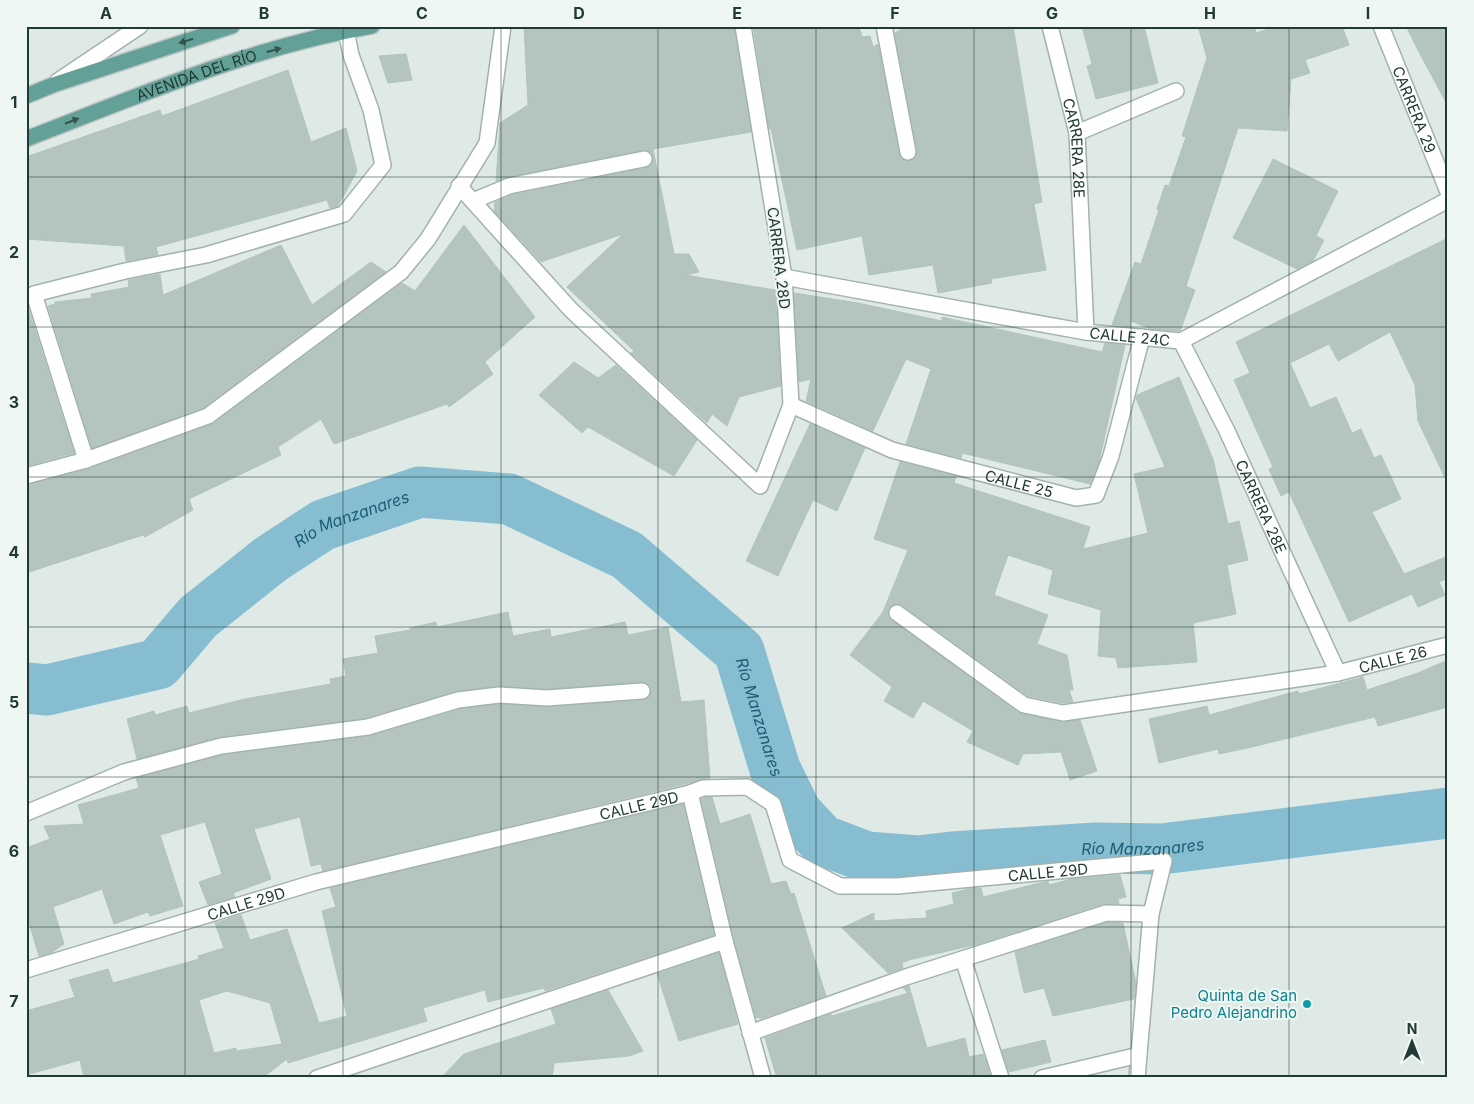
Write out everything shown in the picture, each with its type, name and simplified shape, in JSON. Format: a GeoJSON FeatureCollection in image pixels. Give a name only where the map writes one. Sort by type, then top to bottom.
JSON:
{"type":"FeatureCollection","features":[{"type":"Feature","properties":{"kind":"main road"},"geometry":{"type":"LineString","coordinates":[[26,96],[53,85],[232,26]]}},
{"type":"Feature","properties":{"kind":"main road","name":"AVENIDA DEL RÍO"},"geometry":{"type":"LineString","coordinates":[[26,138],[226,62],[345,28],[372,26]]}},
{"type":"Feature","properties":{"kind":"street"},"geometry":{"type":"LineString","coordinates":[[53,85],[140,26]]}},
{"type":"Feature","properties":{"kind":"street"},"geometry":{"type":"LineString","coordinates":[[26,476],[86,460],[208,416],[401,272],[428,239],[487,143],[503,26]]}},
{"type":"Feature","properties":{"kind":"street","name":"CARRERA 28D"},"geometry":{"type":"LineString","coordinates":[[473,201],[571,310],[760,486],[791,405],[784,277],[743,26]]}},
{"type":"Feature","properties":{"kind":"street"},"geometry":{"type":"LineString","coordinates":[[884,26],[908,152]]}},
{"type":"Feature","properties":{"kind":"street","name":"CARRERA 28E"},"geometry":{"type":"LineString","coordinates":[[1050,26],[1077,134],[1086,332]]}},
{"type":"Feature","properties":{"kind":"street","name":"CARRERA 29"},"geometry":{"type":"LineString","coordinates":[[1381,26],[1448,192]]}},
{"type":"Feature","properties":{"kind":"street"},"geometry":{"type":"LineString","coordinates":[[86,460],[34,294],[126,271],[206,255],[344,214],[384,165],[371,110],[351,55],[345,28]]}},
{"type":"Feature","properties":{"kind":"street"},"geometry":{"type":"LineString","coordinates":[[1077,134],[1176,91]]}},
{"type":"Feature","properties":{"kind":"street"},"geometry":{"type":"LineString","coordinates":[[459,186],[473,201],[508,186],[644,159]]}},
{"type":"Feature","properties":{"kind":"street","name":"CALLE 24C"},"geometry":{"type":"LineString","coordinates":[[784,277],[1086,332],[1181,341],[1448,200]]}},
{"type":"Feature","properties":{"kind":"street","name":"CALLE 25"},"geometry":{"type":"LineString","coordinates":[[791,405],[892,450],[1076,498],[1096,495],[1111,456],[1142,337]]}},
{"type":"Feature","properties":{"kind":"street","name":"CARRERA 28E"},"geometry":{"type":"LineString","coordinates":[[1181,341],[1227,431],[1338,673]]}},
{"type":"Feature","properties":{"kind":"street","name":"CALLE 26"},"geometry":{"type":"LineString","coordinates":[[897,613],[1024,705],[1063,713],[1338,673],[1448,645]]}},
{"type":"Feature","properties":{"kind":"street"},"geometry":{"type":"LineString","coordinates":[[26,813],[124,772],[221,746],[368,727],[458,700],[499,695],[547,698],[642,691]]}},
{"type":"Feature","properties":{"kind":"street","name":"CALLE 29D"},"geometry":{"type":"LineString","coordinates":[[26,970],[316,882],[690,793],[703,788],[747,787],[773,804],[790,860],[840,886],[897,886],[1164,861],[1151,914]]}},
{"type":"Feature","properties":{"kind":"street"},"geometry":{"type":"LineString","coordinates":[[690,793],[725,940],[762,1078]]}},
{"type":"Feature","properties":{"kind":"street"},"geometry":{"type":"LineString","coordinates":[[750,1033],[963,959],[1106,913],[1151,914],[1136,1078]]}},
{"type":"Feature","properties":{"kind":"street"},"geometry":{"type":"LineString","coordinates":[[316,1078],[725,940]]}},
{"type":"Feature","properties":{"kind":"street"},"geometry":{"type":"LineString","coordinates":[[963,959],[1001,1078]]}},
{"type":"Feature","properties":{"kind":"street"},"geometry":{"type":"LineString","coordinates":[[1043,1078],[1139,1054]]}},
{"type":"Feature","properties":{"kind":"building"},"geometry":{"type":"Polygon","coordinates":[[[524,26],[734,26],[751,132],[653,149],[674,254],[689,254],[699,272],[685,275],[775,290],[781,386],[739,397],[727,426],[712,414],[707,423],[631,353],[634,351],[567,287],[623,234],[541,262],[494,211],[495,202],[512,195],[646,168],[653,162],[651,152],[642,150],[507,177],[496,181],[500,123],[528,105],[524,26]]]}},
{"type":"Feature","properties":{"kind":"building"},"geometry":{"type":"Polygon","coordinates":[[[753,26],[859,26],[862,37],[870,36],[873,47],[878,44],[899,154],[901,158],[909,161],[914,159],[917,150],[895,33],[906,26],[1013,26],[1042,202],[1034,204],[1046,270],[991,279],[992,283],[938,293],[933,265],[869,275],[862,236],[797,250],[771,129],[769,129],[753,26]]]}},
{"type":"Feature","properties":{"kind":"building"},"geometry":{"type":"Polygon","coordinates":[[[1082,26],[1144,26],[1158,83],[1096,99],[1087,66],[1092,64],[1082,26]]]}},
{"type":"Feature","properties":{"kind":"building"},"geometry":{"type":"Polygon","coordinates":[[[1198,26],[1254,26],[1256,33],[1277,26],[1342,26],[1349,45],[1305,60],[1310,73],[1291,79],[1287,131],[1238,128],[1186,286],[1195,290],[1180,331],[1151,329],[1131,321],[1130,327],[1112,325],[1135,262],[1141,264],[1159,210],[1157,209],[1165,185],[1169,186],[1186,137],[1182,136],[1207,58],[1198,26]]]}},
{"type":"Feature","properties":{"kind":"building"},"geometry":{"type":"Polygon","coordinates":[[[1406,26],[1448,26],[1448,106],[1420,54],[1406,26]]]}},
{"type":"Feature","properties":{"kind":"building"},"geometry":{"type":"Polygon","coordinates":[[[406,54],[412,80],[388,83],[379,56],[406,54]]]}},
{"type":"Feature","properties":{"kind":"building"},"geometry":{"type":"Polygon","coordinates":[[[288,70],[311,142],[346,128],[357,171],[338,206],[330,208],[327,200],[156,247],[158,255],[126,261],[124,246],[26,239],[26,157],[160,110],[162,116],[288,70]]]}},
{"type":"Feature","properties":{"kind":"building"},"geometry":{"type":"Polygon","coordinates":[[[1273,159],[1338,191],[1316,236],[1324,240],[1313,261],[1297,269],[1233,238],[1273,159]]]}},
{"type":"Feature","properties":{"kind":"building"},"geometry":{"type":"Polygon","coordinates":[[[464,225],[535,317],[485,362],[493,374],[449,407],[447,404],[334,444],[321,419],[278,447],[281,455],[189,499],[193,510],[145,537],[143,535],[26,573],[26,485],[89,469],[213,424],[402,283],[415,291],[464,225]]]}},
{"type":"Feature","properties":{"kind":"building"},"geometry":{"type":"Polygon","coordinates":[[[1448,238],[1448,484],[1418,421],[1415,385],[1390,332],[1338,361],[1329,344],[1290,363],[1310,408],[1336,397],[1352,433],[1361,429],[1374,458],[1381,455],[1401,499],[1372,512],[1404,574],[1448,556],[1448,578],[1439,582],[1445,595],[1418,607],[1412,594],[1349,622],[1289,492],[1281,496],[1269,469],[1273,467],[1234,380],[1250,373],[1236,342],[1448,238]]]}},
{"type":"Feature","properties":{"kind":"building"},"geometry":{"type":"Polygon","coordinates":[[[281,245],[312,305],[371,262],[386,272],[204,408],[92,448],[48,306],[55,304],[55,302],[92,298],[91,294],[129,287],[128,280],[160,274],[163,295],[281,245]]]}},
{"type":"Feature","properties":{"kind":"building"},"geometry":{"type":"Polygon","coordinates":[[[794,293],[858,303],[942,321],[942,317],[1102,352],[1105,343],[1125,345],[1099,462],[1090,484],[962,453],[961,458],[906,444],[931,369],[906,359],[873,431],[806,401],[811,379],[799,382],[794,293]]]}},
{"type":"Feature","properties":{"kind":"building"},"geometry":{"type":"Polygon","coordinates":[[[26,311],[29,311],[74,453],[26,466],[26,311]]]}},
{"type":"Feature","properties":{"kind":"building"},"geometry":{"type":"Polygon","coordinates":[[[574,362],[598,378],[616,365],[697,440],[674,476],[588,427],[582,433],[539,395],[574,362]]]}},
{"type":"Feature","properties":{"kind":"building"},"geometry":{"type":"Polygon","coordinates":[[[1179,377],[1213,459],[1228,524],[1239,521],[1248,560],[1227,565],[1236,614],[1193,623],[1197,662],[1118,668],[1116,658],[1098,656],[1101,610],[1048,594],[1053,570],[1008,555],[994,595],[1048,615],[1037,644],[1067,655],[1073,690],[1069,690],[1073,702],[1063,703],[1028,696],[902,605],[893,605],[889,608],[888,616],[1019,713],[1061,722],[1080,720],[1097,771],[1070,780],[1061,752],[1023,754],[1018,765],[967,742],[973,731],[923,701],[913,718],[884,701],[892,687],[850,655],[883,612],[908,550],[874,539],[900,462],[956,476],[954,483],[1090,527],[1083,549],[1148,533],[1134,474],[1165,467],[1136,398],[1137,395],[1179,377]]]}},
{"type":"Feature","properties":{"kind":"building"},"geometry":{"type":"Polygon","coordinates":[[[810,424],[865,448],[837,511],[813,500],[778,576],[746,561],[810,424]]]}},
{"type":"Feature","properties":{"kind":"building"},"geometry":{"type":"Polygon","coordinates":[[[508,612],[513,636],[550,629],[551,637],[625,622],[628,635],[668,627],[681,702],[704,700],[710,778],[323,871],[321,864],[311,866],[300,817],[254,829],[271,879],[233,893],[235,897],[208,905],[199,882],[222,874],[205,822],[160,835],[183,906],[150,916],[148,912],[114,924],[102,889],[53,907],[64,944],[51,953],[39,956],[26,913],[26,848],[50,839],[44,826],[84,824],[78,805],[139,788],[136,778],[223,755],[369,736],[460,709],[499,704],[548,707],[643,700],[650,695],[650,686],[641,682],[547,689],[498,686],[457,691],[366,718],[220,737],[137,759],[127,719],[154,711],[155,715],[187,706],[189,713],[245,699],[331,684],[330,679],[346,676],[343,659],[378,653],[375,636],[410,630],[410,628],[436,622],[437,627],[508,612]]]}},
{"type":"Feature","properties":{"kind":"building"},"geometry":{"type":"Polygon","coordinates":[[[1448,660],[1448,707],[1378,726],[1375,717],[1252,747],[1219,754],[1218,749],[1159,763],[1149,719],[1207,706],[1209,715],[1298,691],[1299,694],[1363,677],[1367,690],[1418,673],[1448,660]]]}},
{"type":"Feature","properties":{"kind":"building"},"geometry":{"type":"Polygon","coordinates":[[[712,797],[720,824],[750,814],[771,884],[786,881],[791,894],[794,893],[826,996],[760,1019],[759,1017],[756,1018],[734,939],[701,799],[712,797]]]}},
{"type":"Feature","properties":{"kind":"building"},"geometry":{"type":"Polygon","coordinates":[[[683,804],[714,935],[545,991],[544,988],[488,1002],[485,990],[423,1008],[427,1021],[288,1063],[287,1059],[262,1078],[84,1078],[80,1060],[26,1075],[26,1011],[75,997],[69,980],[108,969],[113,983],[199,959],[198,956],[224,948],[215,923],[241,915],[250,940],[287,929],[319,1023],[347,1016],[322,911],[336,907],[330,888],[683,804]],[[227,991],[199,1000],[214,1053],[236,1048],[236,1051],[282,1044],[270,1003],[227,991]]]}},
{"type":"Feature","properties":{"kind":"building"},"geometry":{"type":"Polygon","coordinates":[[[1120,875],[1126,897],[1118,899],[1119,904],[1103,904],[978,944],[909,960],[902,963],[903,968],[888,973],[842,928],[874,913],[874,921],[927,918],[926,911],[954,904],[952,893],[972,888],[981,888],[983,897],[1048,881],[1049,885],[1072,879],[1120,875]]]}},
{"type":"Feature","properties":{"kind":"building"},"geometry":{"type":"Polygon","coordinates":[[[1107,922],[1123,923],[1136,983],[1134,999],[1053,1016],[1044,988],[1024,993],[1015,952],[1107,922]]]}},
{"type":"Feature","properties":{"kind":"building"},"geometry":{"type":"Polygon","coordinates":[[[719,953],[738,1024],[679,1041],[657,974],[719,953]]]}},
{"type":"Feature","properties":{"kind":"building"},"geometry":{"type":"Polygon","coordinates":[[[909,986],[927,1048],[965,1038],[969,1057],[983,1054],[991,1076],[777,1078],[765,1038],[831,1014],[832,1016],[908,993],[903,988],[909,986]]]}},
{"type":"Feature","properties":{"kind":"building"},"geometry":{"type":"Polygon","coordinates":[[[608,990],[643,1051],[629,1056],[554,1063],[552,1078],[441,1078],[464,1054],[556,1024],[551,1009],[608,990]]]}},
{"type":"Feature","properties":{"kind":"building"},"geometry":{"type":"Polygon","coordinates":[[[1045,1040],[1051,1062],[1009,1072],[1002,1050],[1045,1040]]]}},
{"type":"Feature","properties":{"kind":"waterway","name":"Río Manzanares"},"geometry":{"type":"LineString","coordinates":[[26,688],[47,690],[158,664],[198,617],[271,559],[323,525],[420,492],[509,499],[627,555],[739,651],[775,769],[796,812],[822,840],[867,857],[918,861],[952,857],[1096,848],[1162,849],[1448,813]]}},
{"type":"Feature","properties":{"kind":"place","name":"Quinta de San Pedro Alejandrino"},"geometry":{"type":"Point","coordinates":[1307,1004]}}]}
